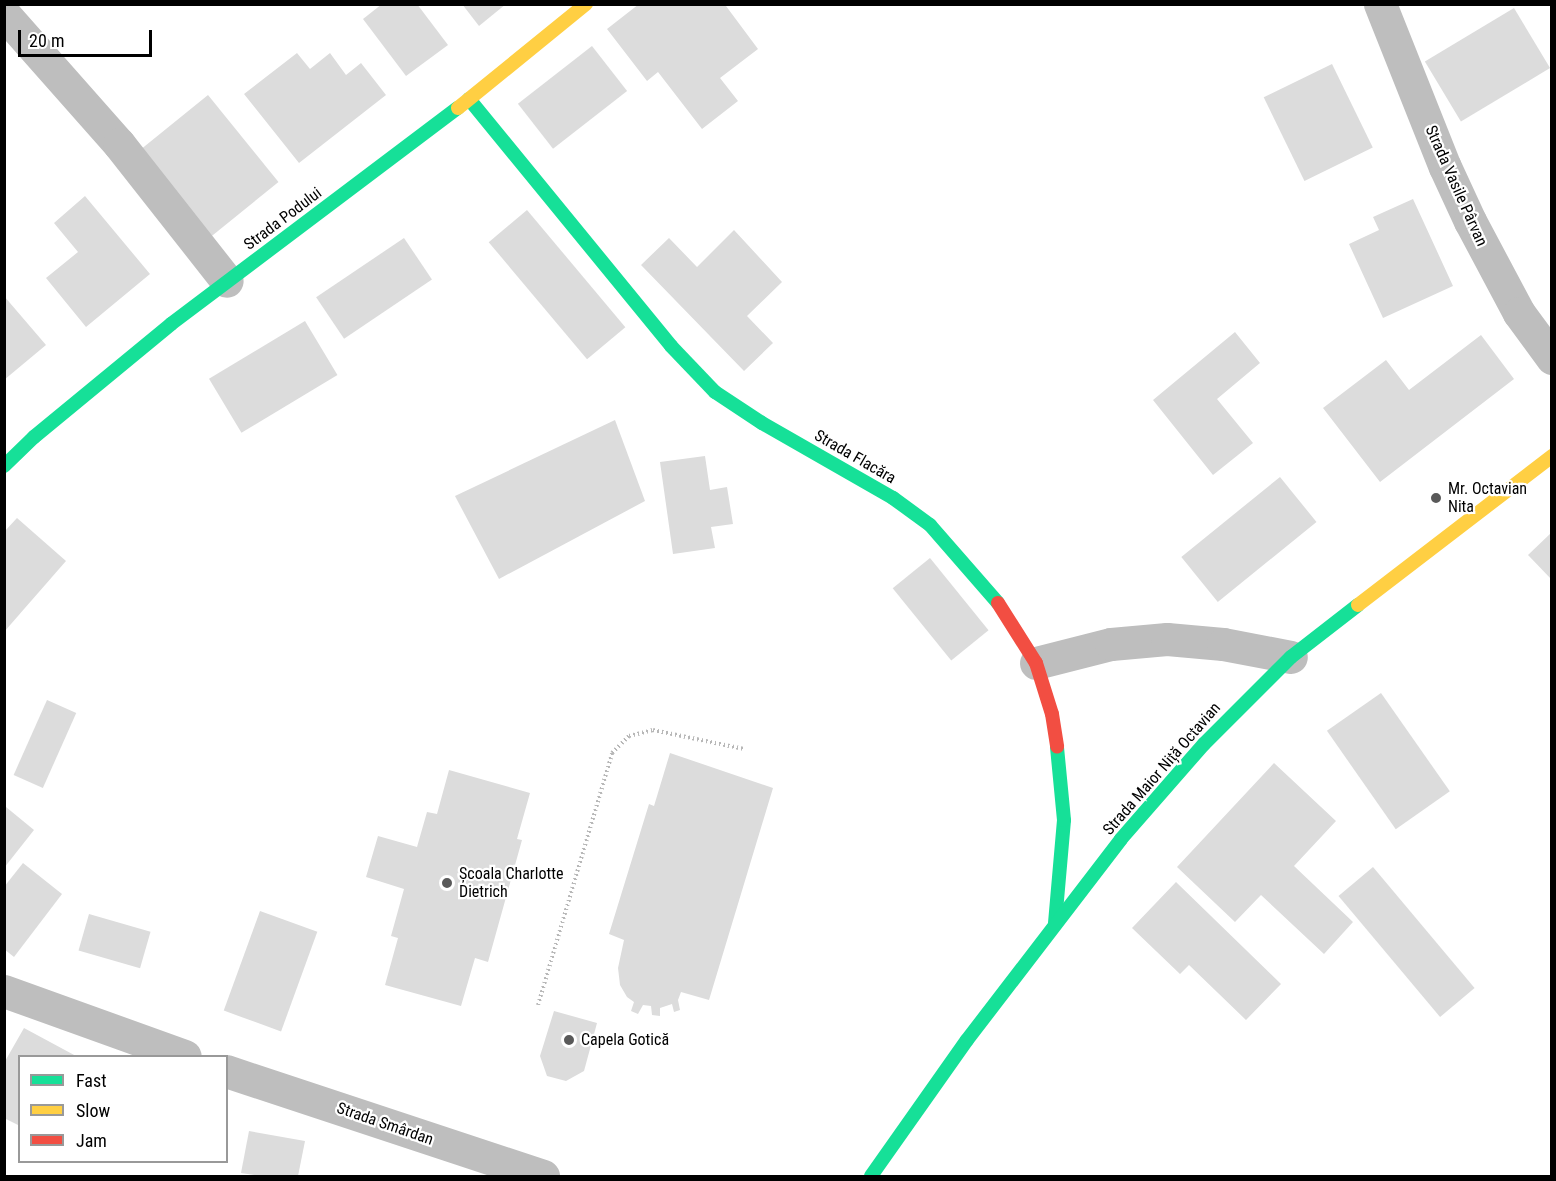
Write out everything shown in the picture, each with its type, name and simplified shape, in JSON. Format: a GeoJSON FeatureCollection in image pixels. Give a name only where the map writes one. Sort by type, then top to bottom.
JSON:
{"type":"FeatureCollection","features":[{"type":"Feature","properties":{"kind":"street","name":"Strada Podului"},"geometry":{"type":"LineString","coordinates":[[4,466],[43,429],[227,281],[469,99],[586,4]]}},
{"type":"Feature","properties":{"kind":"street","name":"Strada Vasile Pârvan"},"geometry":{"type":"LineString","coordinates":[[1380,4],[1445,167],[1470,221],[1520,313],[1551,358]]}},
{"type":"Feature","properties":{"kind":"street"},"geometry":{"type":"LineString","coordinates":[[4,14],[119,144],[227,281]]}},
{"type":"Feature","properties":{"kind":"street","name":"Strada Flacăra"},"geometry":{"type":"LineString","coordinates":[[469,99],[670,346],[715,392],[762,423],[893,498],[930,525],[991,591],[1036,663],[1052,714],[1059,757],[1064,820],[1055,923]]}},
{"type":"Feature","properties":{"kind":"street","name":"Strada Maior Niță Octavian"},"geometry":{"type":"LineString","coordinates":[[871,1176],[967,1040],[1055,923],[1121,839],[1204,744],[1291,657],[1551,456]]}},
{"type":"Feature","properties":{"kind":"street"},"geometry":{"type":"LineString","coordinates":[[1036,663],[1111,644],[1167,639],[1223,645],[1291,657]]}},
{"type":"Feature","properties":{"kind":"street"},"geometry":{"type":"LineString","coordinates":[[4,991],[182,1055]]}},
{"type":"Feature","properties":{"kind":"street","name":"Strada Smârdan"},"geometry":{"type":"LineString","coordinates":[[228,1072],[543,1176]]}},
{"type":"Feature","properties":{"kind":"path"},"geometry":{"type":"LineString","coordinates":[[538,1005],[612,753],[629,736],[652,730],[744,749]]}},
{"type":"Feature","properties":{"kind":"building"},"geometry":{"type":"Polygon","coordinates":[[[382,4],[417,4],[448,45],[406,76],[363,19],[382,4]]]}},
{"type":"Feature","properties":{"kind":"building"},"geometry":{"type":"Polygon","coordinates":[[[462,4],[506,4],[479,26],[462,4]]]}},
{"type":"Feature","properties":{"kind":"building"},"geometry":{"type":"Polygon","coordinates":[[[639,4],[727,4],[726,6],[758,49],[720,78],[738,101],[702,129],[658,72],[647,81],[607,29],[639,4]]]}},
{"type":"Feature","properties":{"kind":"building"},"geometry":{"type":"Polygon","coordinates":[[[1514,8],[1550,68],[1461,122],[1425,62],[1514,8]]]}},
{"type":"Feature","properties":{"kind":"building"},"geometry":{"type":"Polygon","coordinates":[[[592,46],[627,91],[553,149],[518,104],[592,46]]]}},
{"type":"Feature","properties":{"kind":"building"},"geometry":{"type":"Polygon","coordinates":[[[297,53],[310,69],[330,53],[346,75],[361,63],[386,95],[299,163],[244,94],[297,53]]]}},
{"type":"Feature","properties":{"kind":"building"},"geometry":{"type":"Polygon","coordinates":[[[1332,64],[1373,148],[1304,181],[1264,97],[1332,64]]]}},
{"type":"Feature","properties":{"kind":"building"},"geometry":{"type":"Polygon","coordinates":[[[208,95],[278,182],[211,237],[140,150],[208,95]]]}},
{"type":"Feature","properties":{"kind":"building"},"geometry":{"type":"Polygon","coordinates":[[[85,196],[150,274],[86,327],[46,278],[78,252],[54,223],[85,196]]]}},
{"type":"Feature","properties":{"kind":"building"},"geometry":{"type":"Polygon","coordinates":[[[1413,199],[1453,286],[1383,318],[1349,244],[1379,230],[1373,217],[1413,199]]]}},
{"type":"Feature","properties":{"kind":"building"},"geometry":{"type":"Polygon","coordinates":[[[527,210],[625,327],[587,359],[489,242],[527,210]]]}},
{"type":"Feature","properties":{"kind":"building"},"geometry":{"type":"Polygon","coordinates":[[[734,230],[782,282],[747,316],[773,343],[744,371],[641,265],[669,238],[697,267],[734,230]]]}},
{"type":"Feature","properties":{"kind":"building"},"geometry":{"type":"Polygon","coordinates":[[[404,238],[432,279],[344,339],[316,297],[404,238]]]}},
{"type":"Feature","properties":{"kind":"building"},"geometry":{"type":"Polygon","coordinates":[[[4,296],[46,345],[4,380],[4,296]]]}},
{"type":"Feature","properties":{"kind":"building"},"geometry":{"type":"Polygon","coordinates":[[[305,321],[337,375],[241,433],[209,379],[305,321]]]}},
{"type":"Feature","properties":{"kind":"building"},"geometry":{"type":"Polygon","coordinates":[[[1235,332],[1260,363],[1217,399],[1253,443],[1213,475],[1153,400],[1235,332]]]}},
{"type":"Feature","properties":{"kind":"building"},"geometry":{"type":"Polygon","coordinates":[[[1481,335],[1514,379],[1380,482],[1323,408],[1386,360],[1409,390],[1481,335]]]}},
{"type":"Feature","properties":{"kind":"building"},"geometry":{"type":"Polygon","coordinates":[[[615,420],[645,501],[499,579],[455,496],[615,420]]]}},
{"type":"Feature","properties":{"kind":"building"},"geometry":{"type":"Polygon","coordinates":[[[705,456],[710,490],[727,487],[733,524],[711,527],[715,548],[673,554],[660,462],[705,456]]]}},
{"type":"Feature","properties":{"kind":"building"},"geometry":{"type":"Polygon","coordinates":[[[1280,477],[1317,522],[1218,602],[1181,557],[1280,477]]]}},
{"type":"Feature","properties":{"kind":"building"},"geometry":{"type":"Polygon","coordinates":[[[17,518],[66,561],[4,632],[4,532],[17,518]]]}},
{"type":"Feature","properties":{"kind":"building"},"geometry":{"type":"Polygon","coordinates":[[[1552,532],[1552,580],[1528,555],[1552,532]]]}},
{"type":"Feature","properties":{"kind":"building"},"geometry":{"type":"Polygon","coordinates":[[[930,558],[989,630],[951,660],[893,588],[930,558]]]}},
{"type":"Feature","properties":{"kind":"building"},"geometry":{"type":"Polygon","coordinates":[[[1381,693],[1450,791],[1396,829],[1327,731],[1381,693]]]}},
{"type":"Feature","properties":{"kind":"building"},"geometry":{"type":"Polygon","coordinates":[[[47,700],[76,713],[43,788],[14,775],[47,700]]]}},
{"type":"Feature","properties":{"kind":"building"},"geometry":{"type":"Polygon","coordinates":[[[670,753],[773,788],[709,1000],[681,992],[678,1000],[680,1010],[674,1012],[672,1004],[660,1008],[660,1016],[652,1015],[651,1006],[643,1005],[638,1014],[631,1011],[634,1002],[627,997],[620,985],[618,968],[624,940],[609,934],[649,804],[654,806],[670,753]]]}},
{"type":"Feature","properties":{"kind":"building"},"geometry":{"type":"Polygon","coordinates":[[[1274,763],[1336,821],[1294,866],[1353,922],[1324,954],[1261,895],[1235,922],[1177,867],[1274,763]]]}},
{"type":"Feature","properties":{"kind":"building","name":"Școala Charlotte Dietrich"},"geometry":{"type":"Polygon","coordinates":[[[449,770],[530,793],[517,839],[522,840],[488,962],[475,958],[461,1006],[385,985],[398,938],[391,936],[404,889],[366,877],[378,836],[417,847],[427,812],[437,814],[449,770]]]}},
{"type":"Feature","properties":{"kind":"building"},"geometry":{"type":"Polygon","coordinates":[[[6,807],[34,830],[4,868],[4,809],[6,807]]]}},
{"type":"Feature","properties":{"kind":"building"},"geometry":{"type":"Polygon","coordinates":[[[23,863],[62,894],[14,957],[4,949],[4,887],[23,863]]]}},
{"type":"Feature","properties":{"kind":"building"},"geometry":{"type":"Polygon","coordinates":[[[1373,867],[1475,988],[1440,1017],[1339,896],[1373,867]]]}},
{"type":"Feature","properties":{"kind":"building"},"geometry":{"type":"Polygon","coordinates":[[[1176,882],[1281,984],[1246,1020],[1189,965],[1180,974],[1132,928],[1176,882]]]}},
{"type":"Feature","properties":{"kind":"building"},"geometry":{"type":"Polygon","coordinates":[[[260,911],[317,932],[281,1031],[224,1011],[260,911]]]}},
{"type":"Feature","properties":{"kind":"building"},"geometry":{"type":"Polygon","coordinates":[[[89,914],[151,932],[140,968],[79,951],[89,914]]]}},
{"type":"Feature","properties":{"kind":"building","name":"Capela Gotică"},"geometry":{"type":"Polygon","coordinates":[[[554,1011],[597,1023],[584,1071],[566,1081],[547,1076],[540,1056],[554,1011]]]}},
{"type":"Feature","properties":{"kind":"building"},"geometry":{"type":"Polygon","coordinates":[[[24,1028],[74,1055],[18,1055],[18,1125],[4,1118],[4,1063],[24,1028]]]}},
{"type":"Feature","properties":{"kind":"building"},"geometry":{"type":"Polygon","coordinates":[[[249,1131],[305,1141],[298,1176],[262,1176],[241,1173],[249,1131]]]}},
{"type":"Feature","properties":{"kind":"traffic: fast"},"geometry":{"type":"LineString","coordinates":[[469,99],[671,346],[715,392],[762,423],[893,498],[930,525],[998,603]]}},
{"type":"Feature","properties":{"kind":"traffic: fast"},"geometry":{"type":"LineString","coordinates":[[4,466],[34,437],[171,324],[458,108]]}},
{"type":"Feature","properties":{"kind":"traffic: fast"},"geometry":{"type":"LineString","coordinates":[[871,1176],[967,1040],[1121,839],[1204,744],[1291,657],[1358,605]]}},
{"type":"Feature","properties":{"kind":"traffic: fast"},"geometry":{"type":"LineString","coordinates":[[1055,923],[1064,820],[1057,747]]}},
{"type":"Feature","properties":{"kind":"traffic: slow"},"geometry":{"type":"LineString","coordinates":[[458,108],[586,4]]}},
{"type":"Feature","properties":{"kind":"traffic: slow"},"geometry":{"type":"LineString","coordinates":[[1358,605],[1552,456]]}},
{"type":"Feature","properties":{"kind":"traffic: jam"},"geometry":{"type":"LineString","coordinates":[[998,603],[1036,663],[1052,714],[1057,747]]}},
{"type":"Feature","properties":{"kind":"place","name":"Mr. Octavian Nita"},"geometry":{"type":"Point","coordinates":[1436,498]}},
{"type":"Feature","properties":{"kind":"place","name":"Școala Charlotte Dietrich"},"geometry":{"type":"Point","coordinates":[447,883]}},
{"type":"Feature","properties":{"kind":"place","name":"Capela Gotică"},"geometry":{"type":"Point","coordinates":[569,1040]}}]}
